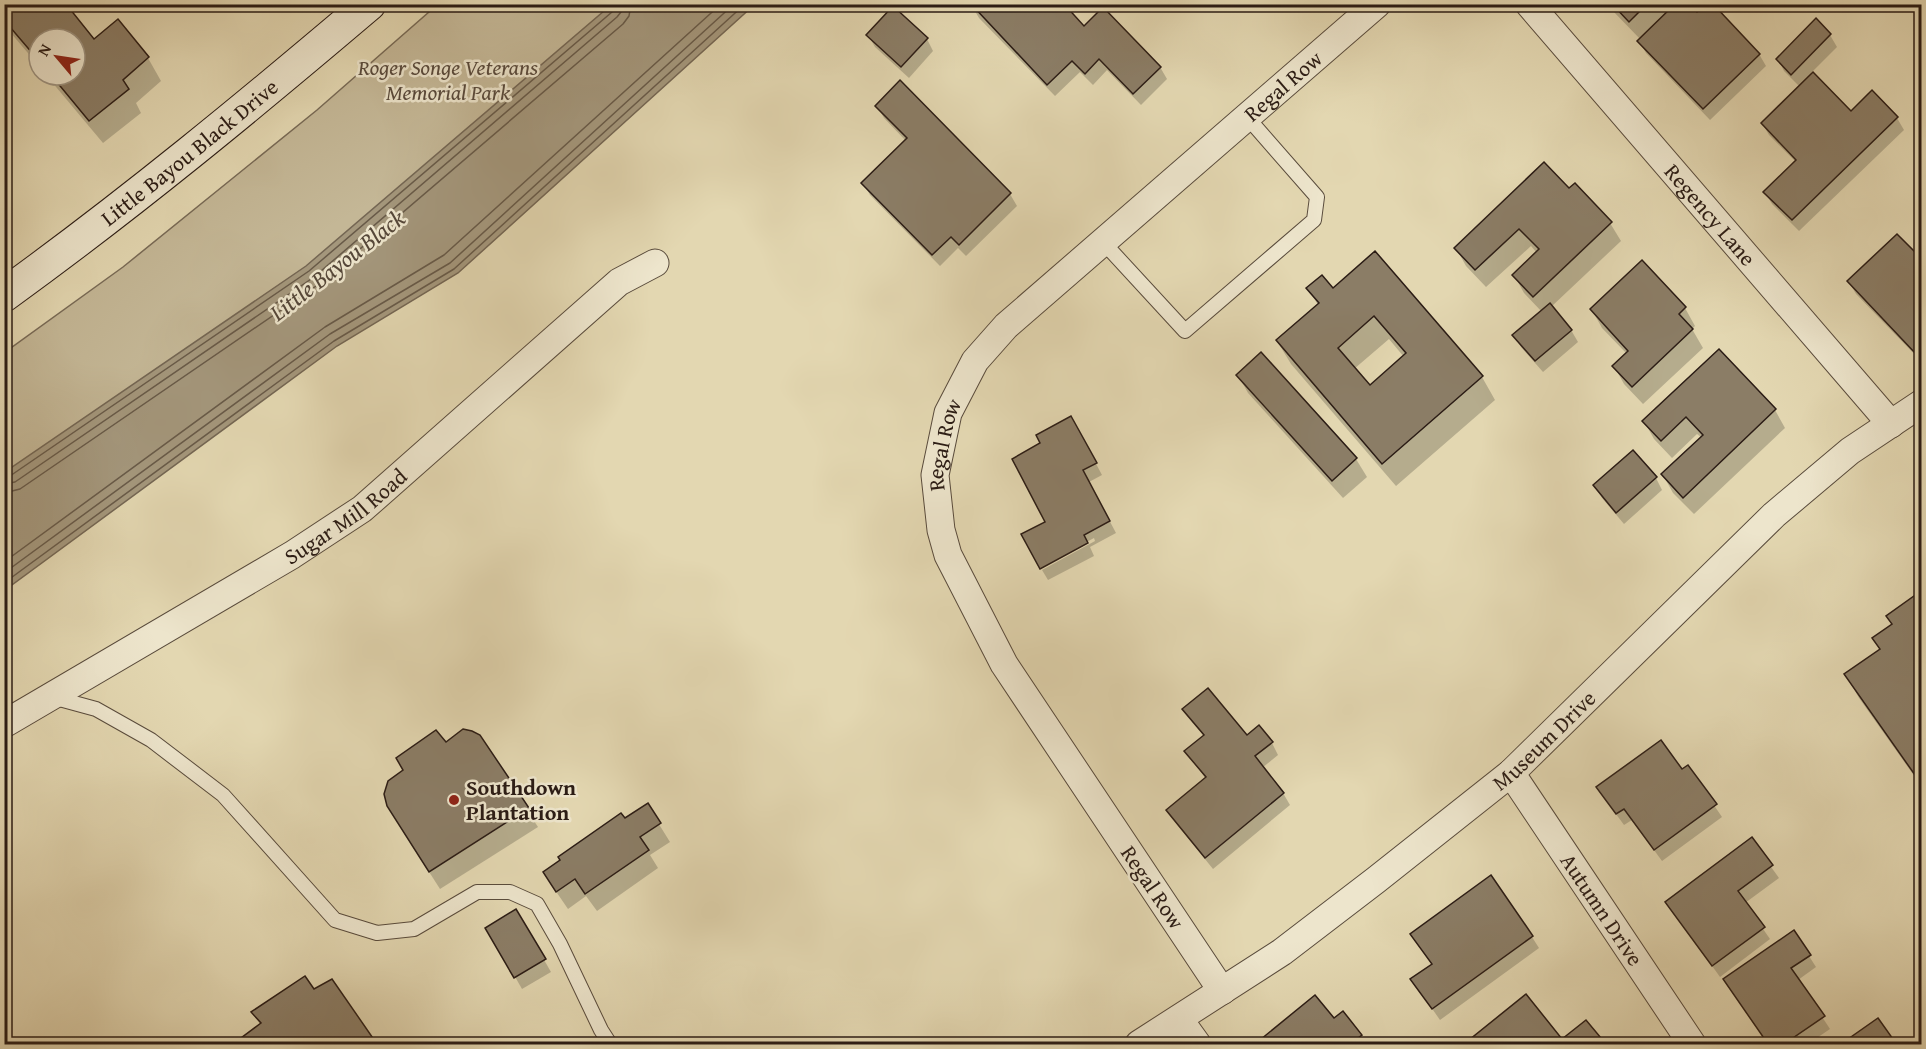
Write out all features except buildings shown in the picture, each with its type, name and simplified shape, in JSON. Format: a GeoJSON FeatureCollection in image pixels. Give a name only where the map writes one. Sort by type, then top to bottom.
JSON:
{"type":"FeatureCollection","features":[{"type":"Feature","properties":{"kind":"main road","name":"Little Bayou Black Drive"},"geometry":{"type":"LineString","coordinates":[[4,295],[76,243],[258,98],[369,4]]}},
{"type":"Feature","properties":{"kind":"street","name":"Regal Row"},"geometry":{"type":"LineString","coordinates":[[1222,991],[1004,664],[948,555],[940,530],[934,475],[948,413],[975,361],[1006,326],[1377,4]]}},
{"type":"Feature","properties":{"kind":"street","name":"Regency Lane"},"geometry":{"type":"LineString","coordinates":[[1529,4],[1891,423]]}},
{"type":"Feature","properties":{"kind":"street","name":"Sugar Mill Road"},"geometry":{"type":"LineString","coordinates":[[4,724],[292,555],[362,509],[619,282],[655,263]]}},
{"type":"Feature","properties":{"kind":"street","name":"Museum Drive"},"geometry":{"type":"LineString","coordinates":[[1139,1044],[1282,952],[1511,773],[1774,515],[1850,451],[1922,403]]}},
{"type":"Feature","properties":{"kind":"street","name":"Autumn Drive"},"geometry":{"type":"LineString","coordinates":[[1511,773],[1692,1044]]}},
{"type":"Feature","properties":{"kind":"street"},"geometry":{"type":"LineString","coordinates":[[1179,1019],[1197,1044]]}},
{"type":"Feature","properties":{"kind":"lane"},"geometry":{"type":"LineString","coordinates":[[1103,242],[1185,331],[1306,227],[1314,220],[1317,197],[1247,117]]}},
{"type":"Feature","properties":{"kind":"lane"},"geometry":{"type":"LineString","coordinates":[[50,697],[96,709],[151,740],[223,795],[335,920],[377,933],[414,929],[477,892],[510,892],[537,904],[560,944],[610,1044]]}},
{"type":"Feature","properties":{"kind":"green space","name":"Roger Songe Veterans Memorial Park"},"geometry":{"type":"Polygon","coordinates":[[[437,5],[637,5],[395,211],[5,489],[4,353],[123,267],[317,110],[437,5]]]}},
{"type":"Feature","properties":{"kind":"water","name":"Little Bayou Black"},"geometry":{"type":"Polygon","coordinates":[[[611,5],[754,5],[458,273],[337,346],[5,590],[5,472],[306,266],[611,5]]]}},
{"type":"Feature","properties":{"kind":"place","name":"Southdown Plantation"},"geometry":{"type":"Point","coordinates":[454,800]}}]}
